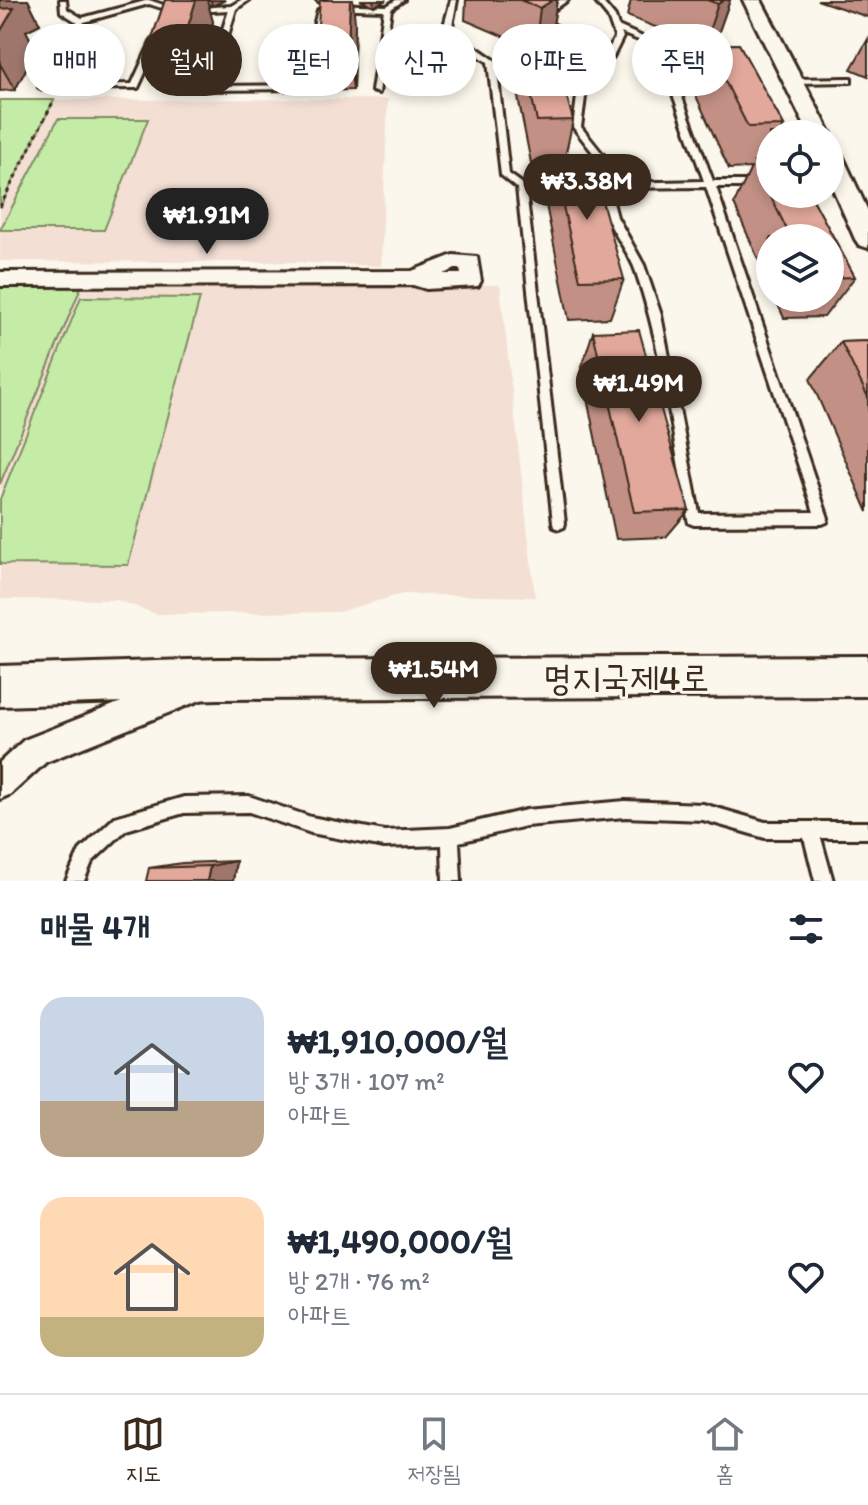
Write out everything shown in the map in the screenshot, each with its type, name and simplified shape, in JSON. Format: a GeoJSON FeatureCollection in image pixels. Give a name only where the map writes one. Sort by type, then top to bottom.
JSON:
{"type":"FeatureCollection","features":[{"type":"Feature","properties":{"kind":"street"},"geometry":{"type":"LineString","coordinates":[[752,0],[813,120]]}},
{"type":"Feature","properties":{"kind":"street"},"geometry":{"type":"LineString","coordinates":[[844,196],[868,239]]}},
{"type":"Feature","properties":{"kind":"street"},"geometry":{"type":"LineString","coordinates":[[0,279],[414,278]]}},
{"type":"Feature","properties":{"kind":"street","name":"명지국제4로"},"geometry":{"type":"LineString","coordinates":[[0,686],[219,679],[868,676]]}},
{"type":"Feature","properties":{"kind":"street"},"geometry":{"type":"LineString","coordinates":[[0,783],[35,751],[219,679]]}},
{"type":"Feature","properties":{"kind":"lane"},"geometry":{"type":"LineString","coordinates":[[63,0],[64,10],[81,21]]}},
{"type":"Feature","properties":{"kind":"lane"},"geometry":{"type":"LineString","coordinates":[[169,11],[135,86],[43,87],[81,21],[149,1],[169,11],[233,8],[246,0]]}},
{"type":"Feature","properties":{"kind":"lane"},"geometry":{"type":"LineString","coordinates":[[233,8],[208,88],[302,87],[322,2],[350,8],[388,8],[401,0]]}},
{"type":"Feature","properties":{"kind":"lane"},"geometry":{"type":"LineString","coordinates":[[454,0],[448,26],[460,40],[492,61],[505,175],[521,187],[756,184]]}},
{"type":"Feature","properties":{"kind":"lane"},"geometry":{"type":"LineString","coordinates":[[544,24],[533,19],[565,0]]}},
{"type":"Feature","properties":{"kind":"lane"},"geometry":{"type":"LineString","coordinates":[[597,0],[613,24]]}},
{"type":"Feature","properties":{"kind":"lane"},"geometry":{"type":"LineString","coordinates":[[386,24],[388,8]]}},
{"type":"Feature","properties":{"kind":"lane"},"geometry":{"type":"LineString","coordinates":[[616,28],[619,37],[616,43]]}},
{"type":"Feature","properties":{"kind":"lane"},"geometry":{"type":"LineString","coordinates":[[581,96],[577,127],[605,162],[612,185],[607,198],[612,217],[639,265],[656,315],[694,519],[822,518],[710,184],[659,46],[616,28]]}},
{"type":"Feature","properties":{"kind":"lane"},"geometry":{"type":"LineString","coordinates":[[794,81],[848,80]]}},
{"type":"Feature","properties":{"kind":"lane"},"geometry":{"type":"LineString","coordinates":[[521,187],[559,523]]}},
{"type":"Feature","properties":{"kind":"lane"},"geometry":{"type":"LineString","coordinates":[[75,881],[86,856],[121,823],[184,805],[249,804],[311,825],[384,839],[450,836],[526,818],[625,809],[703,812],[765,830],[868,830]]}},
{"type":"Feature","properties":{"kind":"lane"},"geometry":{"type":"LineString","coordinates":[[811,832],[824,881]]}},
{"type":"Feature","properties":{"kind":"lane"},"geometry":{"type":"LineString","coordinates":[[450,836],[452,881]]}},
{"type":"Feature","properties":{"kind":"path"},"geometry":{"type":"LineString","coordinates":[[0,207],[54,100]]}},
{"type":"Feature","properties":{"kind":"shaded area"},"geometry":{"type":"Polygon","coordinates":[[[388,99],[381,266],[299,262],[0,261],[0,207],[54,100],[388,99]]]}},
{"type":"Feature","properties":{"kind":"shaded area"},"geometry":{"type":"Polygon","coordinates":[[[500,285],[535,597],[402,594],[338,612],[156,614],[117,600],[0,599],[0,484],[81,287],[500,285]]]}},
{"type":"Feature","properties":{"kind":"green space"},"geometry":{"type":"Polygon","coordinates":[[[0,100],[54,100],[0,207],[0,100]]]}},
{"type":"Feature","properties":{"kind":"green space"},"geometry":{"type":"Polygon","coordinates":[[[58,119],[148,119],[104,230],[0,230],[58,119]]]}},
{"type":"Feature","properties":{"kind":"green space"},"geometry":{"type":"Polygon","coordinates":[[[81,287],[0,484],[0,288],[81,287]]]}},
{"type":"Feature","properties":{"kind":"green space"},"geometry":{"type":"Polygon","coordinates":[[[81,297],[200,298],[128,565],[0,564],[0,499],[81,297]]]}},
{"type":"Feature","properties":{"kind":"building"},"geometry":{"type":"Polygon","coordinates":[[[165,0],[196,0],[189,24],[157,24],[165,0]]]}},
{"type":"Feature","properties":{"kind":"building"},"geometry":{"type":"Polygon","coordinates":[[[320,0],[350,0],[349,24],[318,24],[320,0]]]}},
{"type":"Feature","properties":{"kind":"building"},"geometry":{"type":"Polygon","coordinates":[[[520,0],[553,0],[540,8],[520,0]]]}},
{"type":"Feature","properties":{"kind":"building"},"geometry":{"type":"Polygon","coordinates":[[[14,8],[0,32],[0,9],[14,8]]]}},
{"type":"Feature","properties":{"kind":"building"},"geometry":{"type":"Polygon","coordinates":[[[733,44],[739,44],[781,120],[756,120],[756,127],[748,127],[732,96],[733,44]]]}},
{"type":"Feature","properties":{"kind":"building"},"geometry":{"type":"Polygon","coordinates":[[[531,96],[566,96],[573,120],[537,121],[531,96]]]}},
{"type":"Feature","properties":{"kind":"building"},"geometry":{"type":"Polygon","coordinates":[[[591,162],[624,279],[580,280],[553,163],[591,162]]]}},
{"type":"Feature","properties":{"kind":"building"},"geometry":{"type":"Polygon","coordinates":[[[776,208],[818,208],[826,224],[784,224],[776,208]]]}},
{"type":"Feature","properties":{"kind":"building"},"geometry":{"type":"Polygon","coordinates":[[[844,257],[855,277],[844,277],[844,257]]]}},
{"type":"Feature","properties":{"kind":"building"},"geometry":{"type":"Polygon","coordinates":[[[639,330],[689,510],[634,512],[593,332],[639,330]]]}},
{"type":"Feature","properties":{"kind":"building"},"geometry":{"type":"Polygon","coordinates":[[[868,341],[868,397],[841,342],[868,341]]]}},
{"type":"Feature","properties":{"kind":"building"},"geometry":{"type":"Polygon","coordinates":[[[210,866],[207,881],[146,881],[149,868],[210,866]]]}}]}
